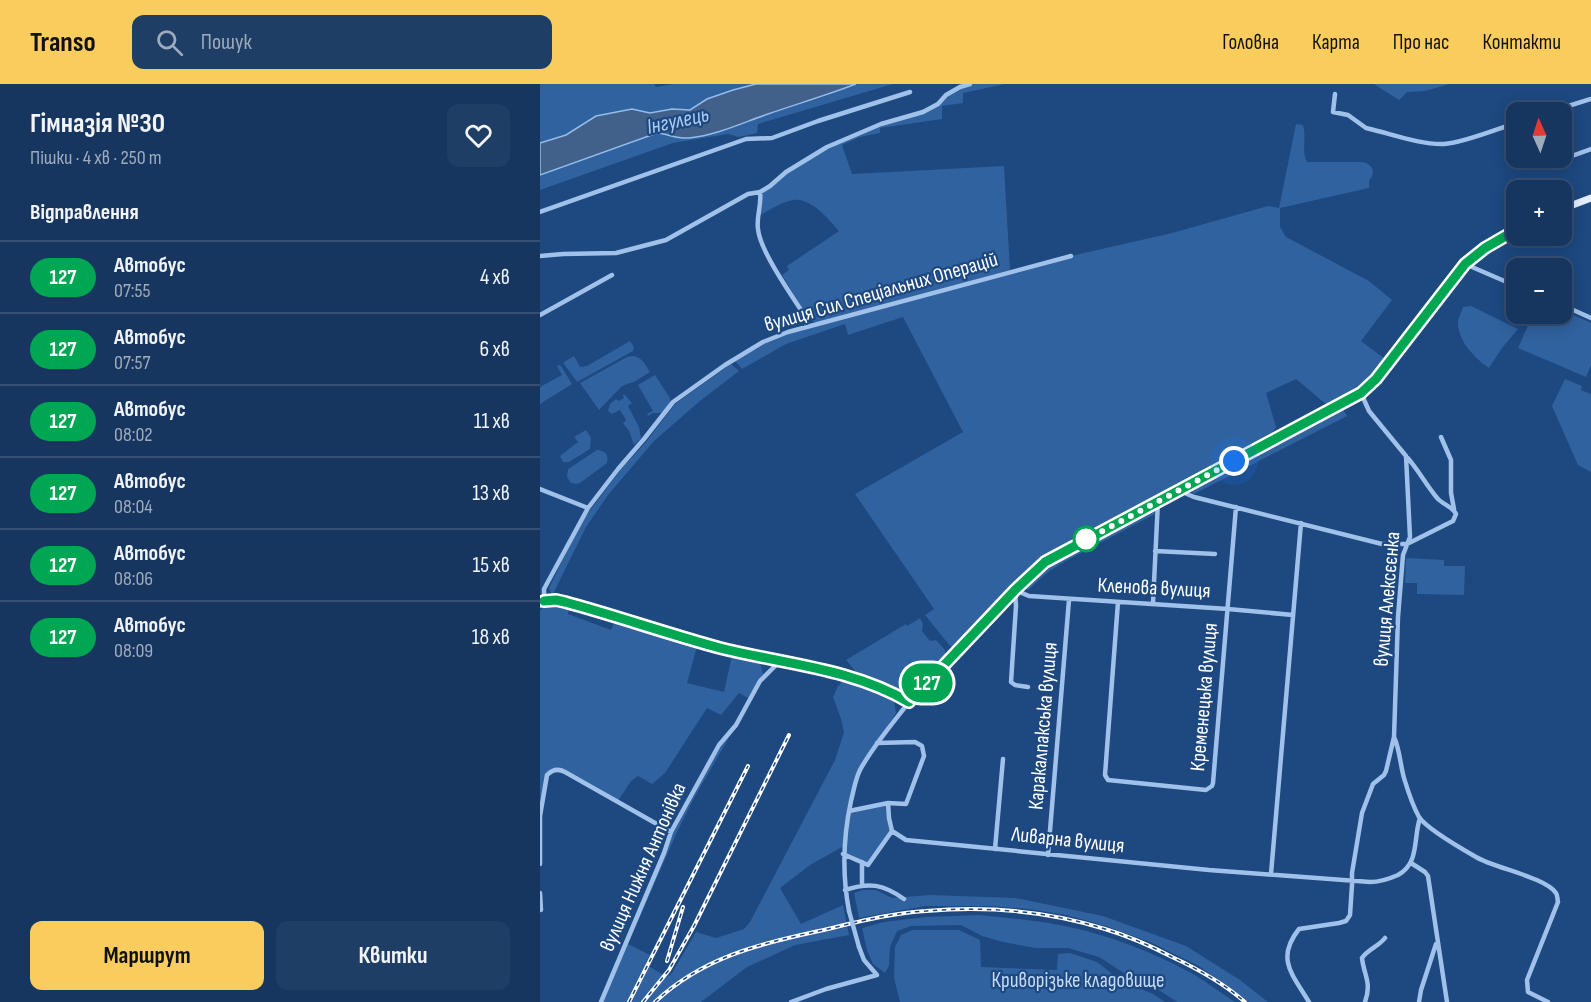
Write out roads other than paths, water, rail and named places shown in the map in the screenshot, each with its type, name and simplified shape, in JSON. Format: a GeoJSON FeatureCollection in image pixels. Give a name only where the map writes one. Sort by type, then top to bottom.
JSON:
{"type":"FeatureCollection","features":[{"type":"Feature","properties":{"kind":"main road"},"geometry":{"type":"LineString","coordinates":[[1572,205],[1591,198]]}},
{"type":"Feature","properties":{"kind":"main road"},"geometry":{"type":"LineString","coordinates":[[542,602],[556,600],[565,602],[720,648],[830,672],[887,691],[909,702],[1015,590],[1045,562],[1361,393],[1376,379],[1465,264],[1485,248],[1506,236]]}},
{"type":"Feature","properties":{"kind":"street"},"geometry":{"type":"LineString","coordinates":[[540,256],[616,253],[666,240],[748,194],[760,192],[786,172],[827,147],[881,124],[923,112],[938,104],[946,95],[970,84]]}},
{"type":"Feature","properties":{"kind":"street"},"geometry":{"type":"LineString","coordinates":[[540,212],[746,139],[772,138],[910,92]]}},
{"type":"Feature","properties":{"kind":"street"},"geometry":{"type":"LineString","coordinates":[[1335,94],[1333,112],[1348,115],[1366,128],[1427,142],[1445,144],[1461,141],[1506,126]]}},
{"type":"Feature","properties":{"kind":"street"},"geometry":{"type":"LineString","coordinates":[[1572,105],[1591,99]]}},
{"type":"Feature","properties":{"kind":"street"},"geometry":{"type":"LineString","coordinates":[[1572,155],[1591,148]]}},
{"type":"Feature","properties":{"kind":"street"},"geometry":{"type":"LineString","coordinates":[[760,192],[758,230],[762,247],[805,316],[807,327]]}},
{"type":"Feature","properties":{"kind":"street","name":"вулиця Сил Спеціальних Операцій"},"geometry":{"type":"LineString","coordinates":[[542,602],[544,589],[578,523],[618,469],[674,402],[725,365],[763,342],[807,327],[1071,256]]}},
{"type":"Feature","properties":{"kind":"street"},"geometry":{"type":"LineString","coordinates":[[1465,264],[1506,282]]}},
{"type":"Feature","properties":{"kind":"street"},"geometry":{"type":"LineString","coordinates":[[540,315],[612,275]]}},
{"type":"Feature","properties":{"kind":"street"},"geometry":{"type":"LineString","coordinates":[[1572,309],[1591,318]]}},
{"type":"Feature","properties":{"kind":"street"},"geometry":{"type":"LineString","coordinates":[[1361,393],[1369,411],[1414,465],[1439,500],[1454,509]]}},
{"type":"Feature","properties":{"kind":"street"},"geometry":{"type":"LineString","coordinates":[[1184,487],[1188,494],[1236,507],[1382,544],[1407,544],[1453,521],[1456,514],[1451,493],[1451,460],[1441,437]]}},
{"type":"Feature","properties":{"kind":"street","name":"вулиця Алексєєнка"},"geometry":{"type":"LineString","coordinates":[[1406,456],[1410,537],[1403,555],[1398,617],[1394,737],[1405,780],[1420,818]]}},
{"type":"Feature","properties":{"kind":"street"},"geometry":{"type":"LineString","coordinates":[[540,489],[588,508]]}},
{"type":"Feature","properties":{"kind":"street"},"geometry":{"type":"LineString","coordinates":[[1153,603],[1158,501]]}},
{"type":"Feature","properties":{"kind":"street","name":"Кременецька вулиця"},"geometry":{"type":"LineString","coordinates":[[1118,602],[1105,775],[1108,780],[1206,790],[1213,783],[1236,507]]}},
{"type":"Feature","properties":{"kind":"street"},"geometry":{"type":"LineString","coordinates":[[1271,874],[1300,523]]}},
{"type":"Feature","properties":{"kind":"street"},"geometry":{"type":"LineString","coordinates":[[1155,551],[1215,554]]}},
{"type":"Feature","properties":{"kind":"street"},"geometry":{"type":"LineString","coordinates":[[1015,590],[1011,682],[1028,687]]}},
{"type":"Feature","properties":{"kind":"street","name":"Кленова вулиця"},"geometry":{"type":"LineString","coordinates":[[1015,590],[1029,596],[1069,600],[1153,603],[1293,615]]}},
{"type":"Feature","properties":{"kind":"street","name":"Каракалпакська вулиця"},"geometry":{"type":"LineString","coordinates":[[1048,855],[1069,600]]}},
{"type":"Feature","properties":{"kind":"street","name":"вулиця Нижня Антонівка"},"geometry":{"type":"LineString","coordinates":[[601,1002],[664,854],[671,832],[720,745],[736,725],[760,681],[781,660]]}},
{"type":"Feature","properties":{"kind":"street"},"geometry":{"type":"LineString","coordinates":[[791,1002],[825,989],[876,975],[864,960],[849,911],[843,854],[849,811],[861,769],[877,743],[909,702]]}},
{"type":"Feature","properties":{"kind":"street"},"geometry":{"type":"LineString","coordinates":[[1309,1002],[1288,967],[1286,955],[1299,929],[1346,921],[1350,915],[1351,880],[1362,813],[1373,784],[1386,771],[1394,737]]}},
{"type":"Feature","properties":{"kind":"street"},"geometry":{"type":"LineString","coordinates":[[849,811],[888,803],[906,804],[924,751],[921,745],[915,742],[877,743]]}},
{"type":"Feature","properties":{"kind":"street"},"geometry":{"type":"LineString","coordinates":[[995,849],[1003,759]]}},
{"type":"Feature","properties":{"kind":"street"},"geometry":{"type":"LineString","coordinates":[[540,864],[540,816],[547,775],[551,771],[561,770],[671,832]]}},
{"type":"Feature","properties":{"kind":"street"},"geometry":{"type":"LineString","coordinates":[[843,854],[866,864],[870,862],[892,831],[888,803]]}},
{"type":"Feature","properties":{"kind":"street"},"geometry":{"type":"LineString","coordinates":[[1447,1002],[1428,876],[1411,863],[1420,818],[1444,838],[1478,858],[1530,877],[1555,891],[1558,902],[1527,981],[1528,992],[1548,1002]]}},
{"type":"Feature","properties":{"kind":"street","name":"Ливарна вулиця"},"geometry":{"type":"LineString","coordinates":[[892,831],[906,840],[1209,870],[1374,882],[1404,872],[1411,863]]}},
{"type":"Feature","properties":{"kind":"street"},"geometry":{"type":"LineString","coordinates":[[862,862],[862,885]]}},
{"type":"Feature","properties":{"kind":"street"},"geometry":{"type":"LineString","coordinates":[[845,890],[862,885],[876,885],[894,891],[904,898]]}},
{"type":"Feature","properties":{"kind":"street"},"geometry":{"type":"LineString","coordinates":[[540,893],[541,910]]}},
{"type":"Feature","properties":{"kind":"street"},"geometry":{"type":"LineString","coordinates":[[1365,1002],[1369,992],[1362,958],[1385,938]]}},
{"type":"Feature","properties":{"kind":"street"},"geometry":{"type":"LineString","coordinates":[[1419,1002],[1437,943]]}},
{"type":"Feature","properties":{"kind":"water","name":"Інгулець"},"geometry":{"type":"Polygon","coordinates":[[[756,84],[856,84],[710,134],[685,138],[657,133],[540,175],[540,143],[566,135],[596,116],[632,109],[650,113],[672,109],[690,110],[707,99],[756,84]]]}},
{"type":"Feature","properties":{"kind":"railway"},"geometry":{"type":"LineString","coordinates":[[643,1002],[669,970],[694,926],[789,735]]}},
{"type":"Feature","properties":{"kind":"railway"},"geometry":{"type":"LineString","coordinates":[[629,1002],[748,766]]}},
{"type":"Feature","properties":{"kind":"railway"},"geometry":{"type":"LineString","coordinates":[[667,961],[683,907]]}},
{"type":"Feature","properties":{"kind":"railway"},"geometry":{"type":"LineString","coordinates":[[655,1002],[692,974],[753,948],[886,916],[971,909],[1039,914],[1114,932],[1148,945],[1191,966],[1245,1002]]}},
{"type":"Feature","properties":{"kind":"park label","name":"Криворізьке кладовище"},"geometry":{"type":"Point","coordinates":[1078,980]}}]}
